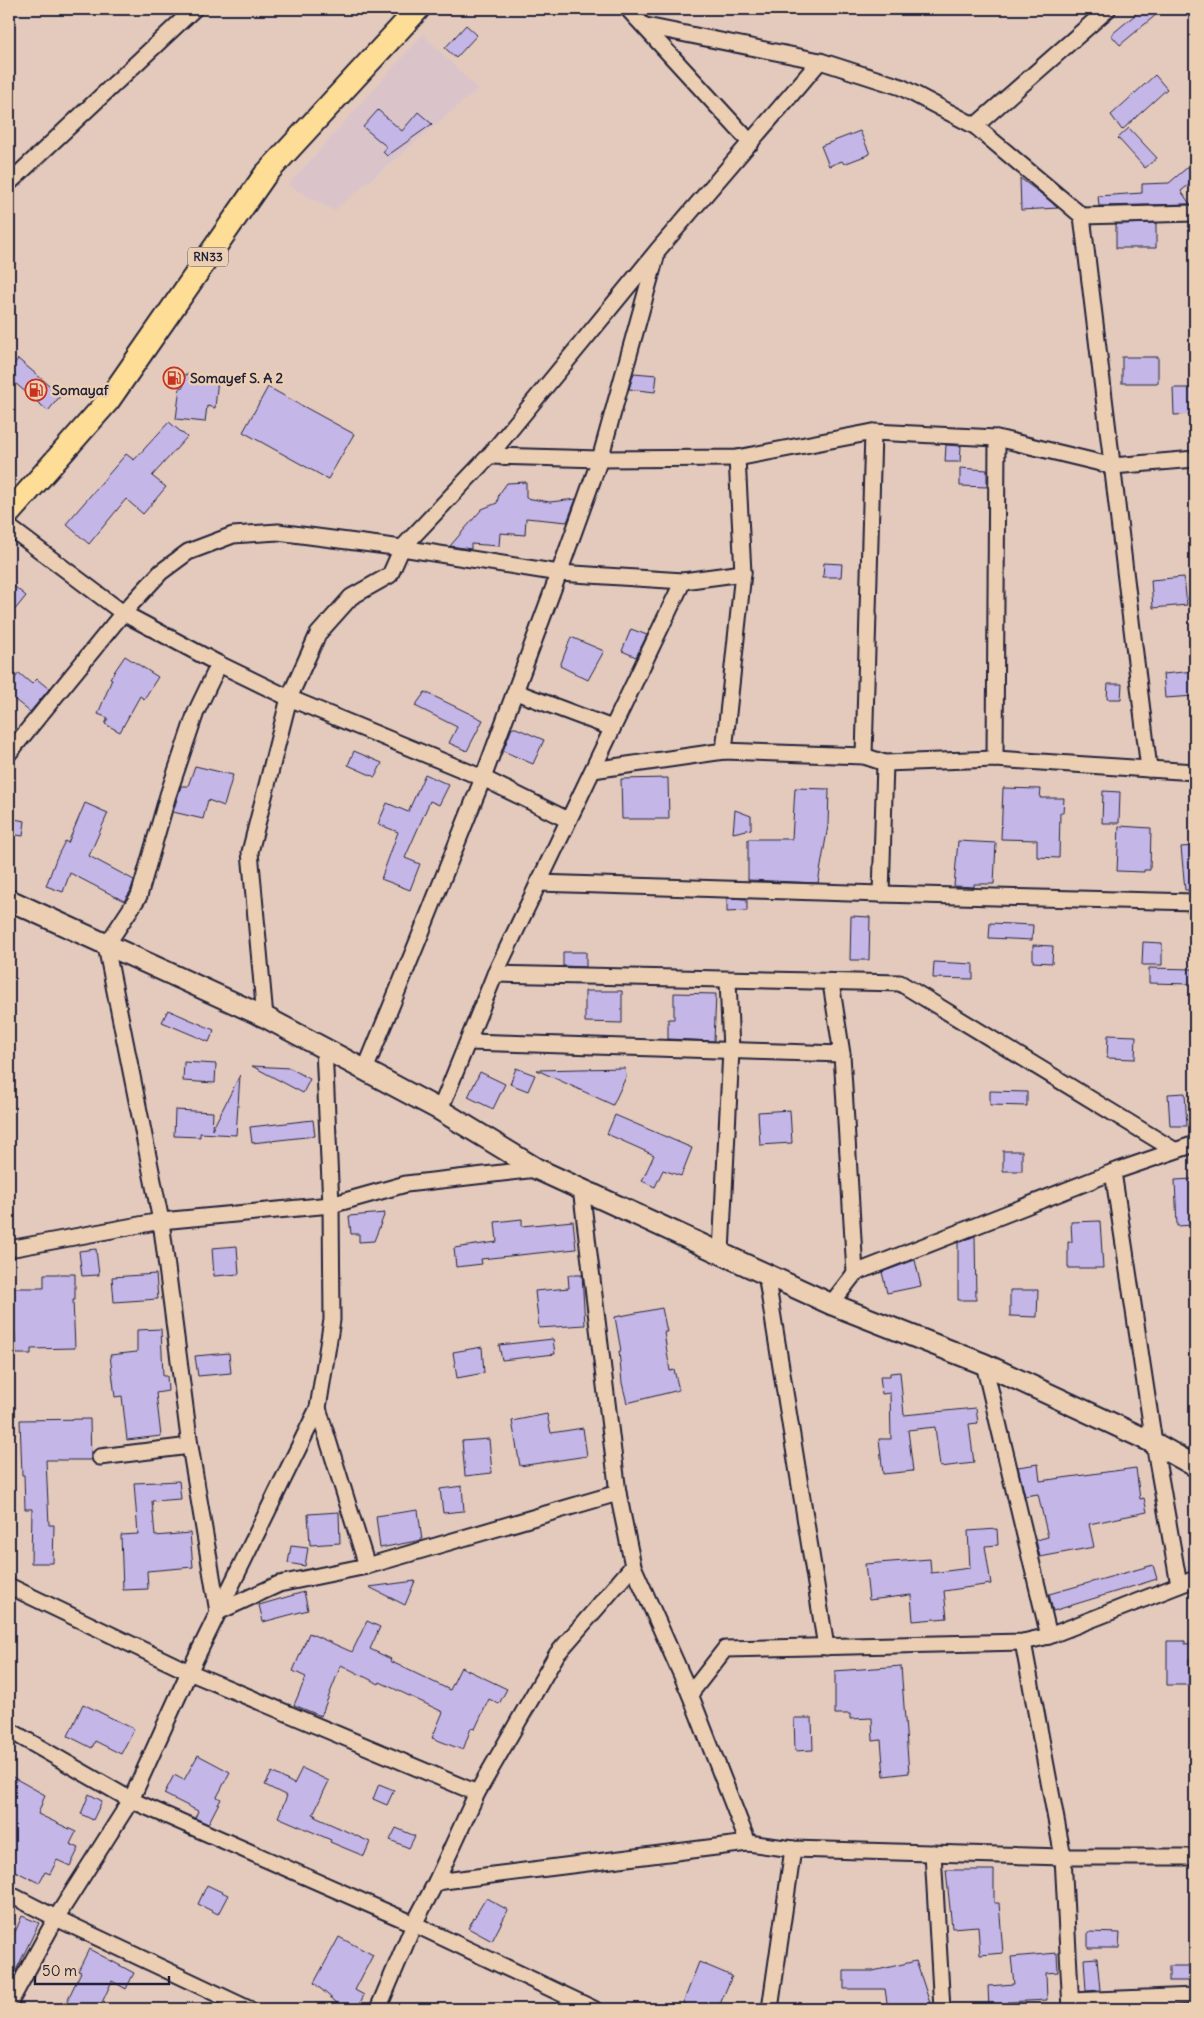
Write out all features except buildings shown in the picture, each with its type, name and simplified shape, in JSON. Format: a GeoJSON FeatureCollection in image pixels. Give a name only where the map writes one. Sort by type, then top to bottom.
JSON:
{"type":"FeatureCollection","features":[{"type":"Feature","properties":{"kind":"main road","name":"RN33"},"geometry":{"type":"LineString","coordinates":[[9,513],[108,401],[265,175],[418,9]]}},
{"type":"Feature","properties":{"kind":"street"},"geometry":{"type":"LineString","coordinates":[[9,183],[194,9]]}},
{"type":"Feature","properties":{"kind":"street"},"geometry":{"type":"LineString","coordinates":[[628,9],[646,26],[751,142]]}},
{"type":"Feature","properties":{"kind":"street"},"geometry":{"type":"LineString","coordinates":[[975,126],[1108,9]]}},
{"type":"Feature","properties":{"kind":"street"},"geometry":{"type":"LineString","coordinates":[[646,26],[820,61],[901,87],[975,126],[1082,216],[1195,213]]}},
{"type":"Feature","properties":{"kind":"street"},"geometry":{"type":"LineString","coordinates":[[265,1017],[250,852],[289,698],[318,634],[351,598],[390,575],[402,548],[489,456],[658,251],[820,61]]}},
{"type":"Feature","properties":{"kind":"street"},"geometry":{"type":"LineString","coordinates":[[1082,216],[1149,769]]}},
{"type":"Feature","properties":{"kind":"street"},"geometry":{"type":"LineString","coordinates":[[365,1070],[418,943],[483,778],[600,459],[658,251]]}},
{"type":"Feature","properties":{"kind":"street"},"geometry":{"type":"LineString","coordinates":[[489,456],[600,459],[737,458],[873,432],[997,438],[1113,466],[1195,459]]}},
{"type":"Feature","properties":{"kind":"street"},"geometry":{"type":"LineString","coordinates":[[864,756],[873,432]]}},
{"type":"Feature","properties":{"kind":"street"},"geometry":{"type":"LineString","coordinates":[[995,759],[997,438]]}},
{"type":"Feature","properties":{"kind":"street"},"geometry":{"type":"LineString","coordinates":[[724,751],[743,572],[737,458]]}},
{"type":"Feature","properties":{"kind":"street"},"geometry":{"type":"LineString","coordinates":[[9,527],[123,612],[220,664],[289,698],[483,778],[568,820]]}},
{"type":"Feature","properties":{"kind":"street"},"geometry":{"type":"LineString","coordinates":[[9,753],[123,612],[162,572],[188,552],[233,535],[278,532],[402,548],[559,573],[683,581],[743,572]]}},
{"type":"Feature","properties":{"kind":"street"},"geometry":{"type":"LineString","coordinates":[[440,1110],[469,1042],[494,974],[683,581]]}},
{"type":"Feature","properties":{"kind":"street"},"geometry":{"type":"LineString","coordinates":[[218,1612],[190,1446],[161,1221],[106,946],[139,896],[168,795],[193,721],[220,664]]}},
{"type":"Feature","properties":{"kind":"street"},"geometry":{"type":"LineString","coordinates":[[516,692],[612,728]]}},
{"type":"Feature","properties":{"kind":"street"},"geometry":{"type":"LineString","coordinates":[[593,770],[724,751],[864,756],[885,763],[995,759],[1195,772]]}},
{"type":"Feature","properties":{"kind":"street"},"geometry":{"type":"LineString","coordinates":[[881,894],[885,763]]}},
{"type":"Feature","properties":{"kind":"street"},"geometry":{"type":"LineString","coordinates":[[538,883],[1195,902]]}},
{"type":"Feature","properties":{"kind":"street"},"geometry":{"type":"LineString","coordinates":[[9,900],[106,946],[265,1017],[440,1110],[537,1169],[831,1304],[984,1364],[1154,1443],[1195,1466]]}},
{"type":"Feature","properties":{"kind":"street"},"geometry":{"type":"LineString","coordinates":[[494,974],[831,983],[900,983],[1174,1150]]}},
{"type":"Feature","properties":{"kind":"street"},"geometry":{"type":"LineString","coordinates":[[721,1253],[730,1050],[728,980]]}},
{"type":"Feature","properties":{"kind":"street"},"geometry":{"type":"LineString","coordinates":[[831,983],[842,1054],[856,1273]]}},
{"type":"Feature","properties":{"kind":"street"},"geometry":{"type":"LineString","coordinates":[[469,1042],[842,1054]]}},
{"type":"Feature","properties":{"kind":"street"},"geometry":{"type":"LineString","coordinates":[[9,2004],[56,1918],[131,1800],[189,1672],[318,1408],[332,1320],[331,1205],[324,1048]]}},
{"type":"Feature","properties":{"kind":"street"},"geometry":{"type":"LineString","coordinates":[[831,1304],[856,1273],[1113,1172],[1195,1144]]}},
{"type":"Feature","properties":{"kind":"street"},"geometry":{"type":"LineString","coordinates":[[9,1250],[161,1221],[331,1205],[406,1184],[537,1169]]}},
{"type":"Feature","properties":{"kind":"street"},"geometry":{"type":"LineString","coordinates":[[1113,1172],[1154,1443],[1179,1585]]}},
{"type":"Feature","properties":{"kind":"street"},"geometry":{"type":"LineString","coordinates":[[581,1188],[618,1493],[633,1566],[690,1694],[748,1843]]}},
{"type":"Feature","properties":{"kind":"street"},"geometry":{"type":"LineString","coordinates":[[766,1274],[826,1647]]}},
{"type":"Feature","properties":{"kind":"street"},"geometry":{"type":"LineString","coordinates":[[984,1364],[1049,1636]]}},
{"type":"Feature","properties":{"kind":"street"},"geometry":{"type":"LineString","coordinates":[[318,1408],[367,1566]]}},
{"type":"Feature","properties":{"kind":"street"},"geometry":{"type":"LineString","coordinates":[[100,1457],[190,1446]]}},
{"type":"Feature","properties":{"kind":"street"},"geometry":{"type":"LineString","coordinates":[[218,1612],[280,1584],[367,1566],[618,1493]]}},
{"type":"Feature","properties":{"kind":"street"},"geometry":{"type":"LineString","coordinates":[[378,2009],[414,1924],[436,1882],[477,1793],[557,1654],[633,1566]]}},
{"type":"Feature","properties":{"kind":"street"},"geometry":{"type":"LineString","coordinates":[[690,1694],[725,1650],[1023,1642],[1049,1636],[1195,1579]]}},
{"type":"Feature","properties":{"kind":"street"},"geometry":{"type":"LineString","coordinates":[[9,1586],[189,1672],[477,1793]]}},
{"type":"Feature","properties":{"kind":"street"},"geometry":{"type":"LineString","coordinates":[[1023,1642],[1063,1856],[1071,2005],[1195,1996]]}},
{"type":"Feature","properties":{"kind":"street"},"geometry":{"type":"LineString","coordinates":[[9,1730],[131,1800],[414,1924],[594,2009]]}},
{"type":"Feature","properties":{"kind":"street"},"geometry":{"type":"LineString","coordinates":[[436,1882],[748,1843],[793,1848],[934,1853],[1195,1858]]}},
{"type":"Feature","properties":{"kind":"street"},"geometry":{"type":"LineString","coordinates":[[770,2009],[793,1848]]}},
{"type":"Feature","properties":{"kind":"street"},"geometry":{"type":"LineString","coordinates":[[934,1853],[942,2009]]}},
{"type":"Feature","properties":{"kind":"street"},"geometry":{"type":"LineString","coordinates":[[9,1894],[249,2009]]}},
{"type":"Feature","properties":{"kind":"shaded area"},"geometry":{"type":"Polygon","coordinates":[[[423,34],[478,89],[334,211],[288,185],[423,34]]]}},
{"type":"Feature","properties":{"kind":"place","name":"Somayef S. A 2"},"geometry":{"type":"Point","coordinates":[174,378]}},
{"type":"Feature","properties":{"kind":"place","name":"Somayaf"},"geometry":{"type":"Point","coordinates":[36,390]}}]}
